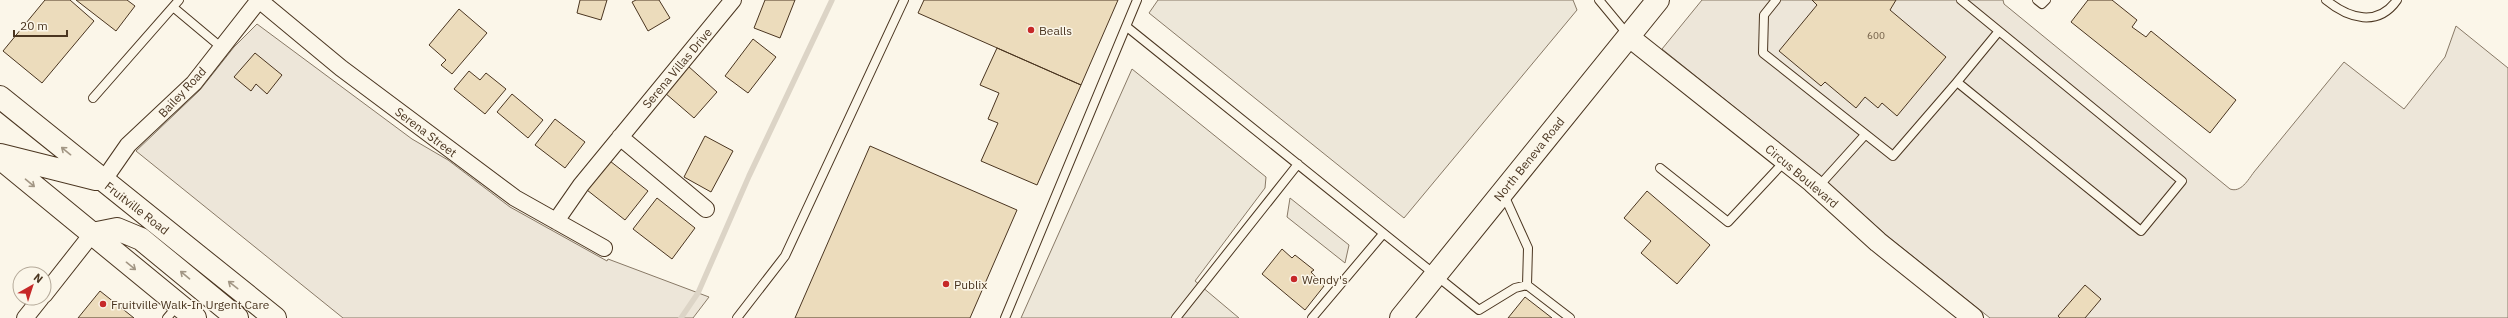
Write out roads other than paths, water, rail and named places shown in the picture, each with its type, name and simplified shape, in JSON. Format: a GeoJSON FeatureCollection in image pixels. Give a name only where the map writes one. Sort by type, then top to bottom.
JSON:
{"type":"FeatureCollection","features":[{"type":"Feature","properties":{"kind":"main road","name":"North Beneva Road"},"geometry":{"type":"LineString","coordinates":[[1401,318],[1658,0]]}},
{"type":"Feature","properties":{"kind":"main road","name":"Fruitville Road"},"geometry":{"type":"LineString","coordinates":[[0,97],[275,318]]}},
{"type":"Feature","properties":{"kind":"main road"},"geometry":{"type":"LineString","coordinates":[[0,155],[103,181]]}},
{"type":"Feature","properties":{"kind":"main road"},"geometry":{"type":"LineString","coordinates":[[0,158],[92,234],[173,311],[195,318]]}},
{"type":"Feature","properties":{"kind":"main road"},"geometry":{"type":"LineString","coordinates":[[92,234],[118,229],[141,239],[237,318]]}},
{"type":"Feature","properties":{"kind":"street","name":"Bailey Road"},"geometry":{"type":"LineString","coordinates":[[103,181],[128,145],[194,83],[259,0]]}},
{"type":"Feature","properties":{"kind":"street","name":"Serena Street"},"geometry":{"type":"LineString","coordinates":[[259,0],[341,68],[515,198],[604,248]]}},
{"type":"Feature","properties":{"kind":"street","name":"Serena Villas Drive"},"geometry":{"type":"LineString","coordinates":[[556,221],[620,137],[733,0]]}},
{"type":"Feature","properties":{"kind":"street","name":"Circus Boulevard"},"geometry":{"type":"LineString","coordinates":[[1628,36],[1818,187],[1878,242],[1973,318]]}},
{"type":"Feature","properties":{"kind":"street"},"geometry":{"type":"LineString","coordinates":[[620,137],[706,209]]}},
{"type":"Feature","properties":{"kind":"street"},"geometry":{"type":"LineString","coordinates":[[52,285],[92,234]]}},
{"type":"Feature","properties":{"kind":"street"},"geometry":{"type":"LineString","coordinates":[[25,318],[35,306]]}},
{"type":"Feature","properties":{"kind":"lane"},"geometry":{"type":"LineString","coordinates":[[93,98],[179,0]]}},
{"type":"Feature","properties":{"kind":"lane"},"geometry":{"type":"LineString","coordinates":[[736,318],[785,256],[904,0]]}},
{"type":"Feature","properties":{"kind":"lane"},"geometry":{"type":"LineString","coordinates":[[1005,318],[1137,0]]}},
{"type":"Feature","properties":{"kind":"lane"},"geometry":{"type":"LineString","coordinates":[[1599,0],[1628,36]]}},
{"type":"Feature","properties":{"kind":"lane"},"geometry":{"type":"LineString","coordinates":[[1776,0],[1764,15],[1763,53],[1864,136],[1893,156],[1999,31]]}},
{"type":"Feature","properties":{"kind":"lane"},"geometry":{"type":"LineString","coordinates":[[1957,82],[2141,231],[2182,181],[1961,0]]}},
{"type":"Feature","properties":{"kind":"lane"},"geometry":{"type":"LineString","coordinates":[[2037,0],[2042,4],[2046,0]]}},
{"type":"Feature","properties":{"kind":"lane"},"geometry":{"type":"LineString","coordinates":[[2326,0],[2333,6],[2359,17],[2370,18],[2381,15],[2390,9],[2397,0]]}},
{"type":"Feature","properties":{"kind":"lane"},"geometry":{"type":"LineString","coordinates":[[173,7],[222,48]]}},
{"type":"Feature","properties":{"kind":"lane"},"geometry":{"type":"LineString","coordinates":[[1127,27],[1478,310],[1515,288],[1527,285]]}},
{"type":"Feature","properties":{"kind":"lane"},"geometry":{"type":"LineString","coordinates":[[1818,187],[1864,136]]}},
{"type":"Feature","properties":{"kind":"lane"},"geometry":{"type":"LineString","coordinates":[[1660,168],[1728,222],[1785,161]]}},
{"type":"Feature","properties":{"kind":"lane"},"geometry":{"type":"LineString","coordinates":[[1176,318],[1298,164]]}},
{"type":"Feature","properties":{"kind":"lane"},"geometry":{"type":"LineString","coordinates":[[1502,192],[1528,248],[1527,285]]}},
{"type":"Feature","properties":{"kind":"lane"},"geometry":{"type":"LineString","coordinates":[[1312,318],[1383,234]]}},
{"type":"Feature","properties":{"kind":"lane"},"geometry":{"type":"LineString","coordinates":[[1527,285],[1570,318]]}},
{"type":"Feature","properties":{"kind":"waterway"},"geometry":{"type":"LineString","coordinates":[[681,318],[698,293],[749,176],[832,0]]}},
{"type":"Feature","properties":{"kind":"place","name":"Bealls"},"geometry":{"type":"Point","coordinates":[1031,30]}},
{"type":"Feature","properties":{"kind":"place","name":"Wendy's"},"geometry":{"type":"Point","coordinates":[1294,279]}},
{"type":"Feature","properties":{"kind":"place","name":"Publix"},"geometry":{"type":"Point","coordinates":[946,284]}},
{"type":"Feature","properties":{"kind":"place","name":"Fruitville Walk-In Urgent Care"},"geometry":{"type":"Point","coordinates":[103,304]}}]}
